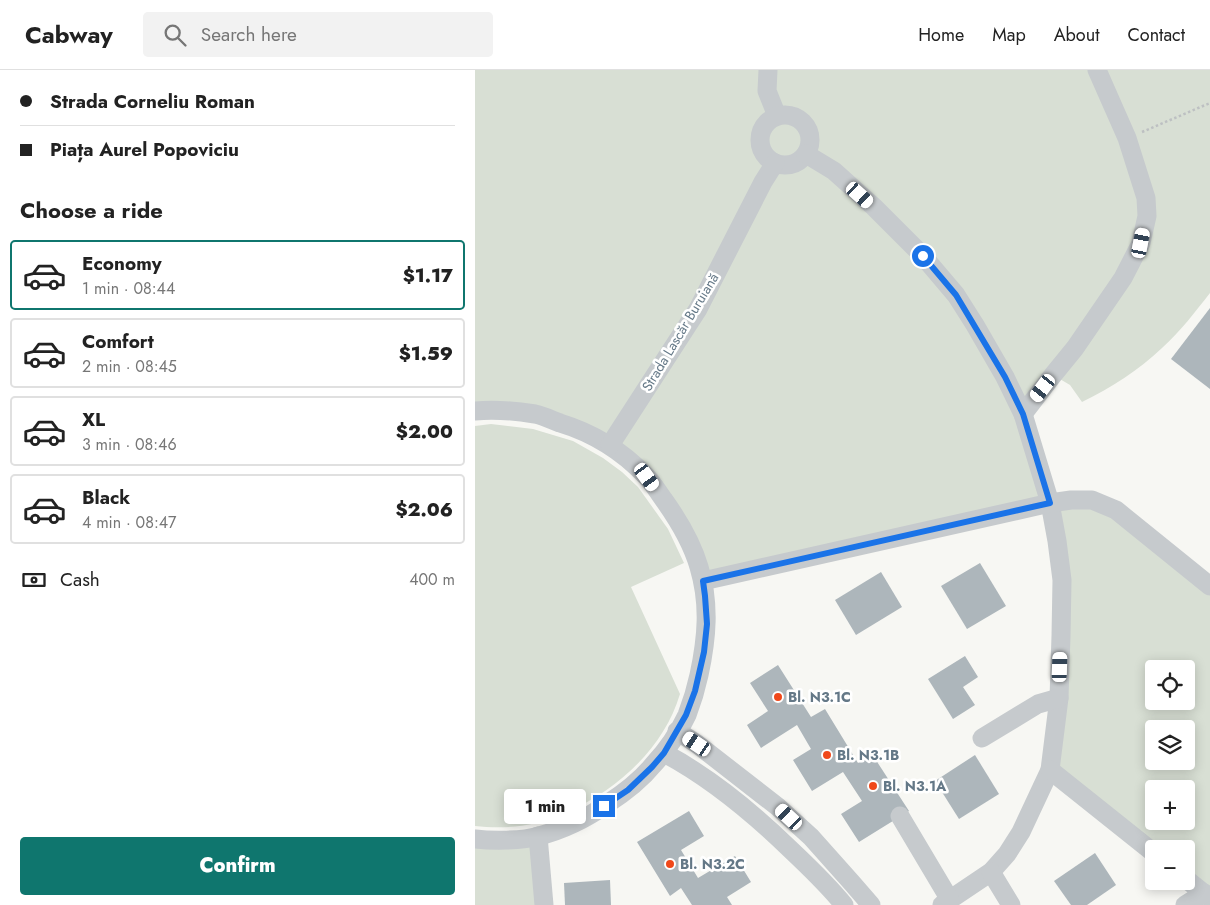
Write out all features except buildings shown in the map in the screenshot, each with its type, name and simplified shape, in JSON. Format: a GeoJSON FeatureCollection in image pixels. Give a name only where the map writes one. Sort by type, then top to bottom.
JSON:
{"type":"FeatureCollection","features":[{"type":"Feature","properties":{"kind":"street"},"geometry":{"type":"LineString","coordinates":[[768,70],[767,91],[777,116]]}},
{"type":"Feature","properties":{"kind":"street"},"geometry":{"type":"LineString","coordinates":[[1023,414],[1080,340],[1123,278],[1141,243],[1147,216],[1146,198],[1127,138],[1097,70]]}},
{"type":"Feature","properties":{"kind":"street"},"geometry":{"type":"LineString","coordinates":[[777,116],[795,117],[809,131],[810,144],[806,154],[796,163],[785,165],[775,163],[765,155],[760,142],[764,126],[777,116]]}},
{"type":"Feature","properties":{"kind":"street"},"geometry":{"type":"LineString","coordinates":[[806,154],[834,171],[873,207],[923,256],[956,295],[1005,377],[1023,414],[1050,503],[1057,541],[1062,580],[1059,698],[1050,770],[1021,832],[1007,854],[991,872],[946,903],[900,816]]}},
{"type":"Feature","properties":{"kind":"street","name":"Strada Lascăr Buruiană"},"geometry":{"type":"LineString","coordinates":[[610,445],[698,309],[763,182],[775,163]]}},
{"type":"Feature","properties":{"kind":"street"},"geometry":{"type":"LineString","coordinates":[[475,411],[491,410],[535,414],[577,428],[610,445],[630,461],[647,477],[679,521],[699,565],[703,581],[707,624],[704,652],[695,691],[686,715],[664,753],[628,790],[592,814],[563,828],[539,836],[487,841],[475,839]]}},
{"type":"Feature","properties":{"kind":"street"},"geometry":{"type":"LineString","coordinates":[[703,581],[1050,503],[1092,500],[1116,510],[1210,586]]}},
{"type":"Feature","properties":{"kind":"street"},"geometry":{"type":"LineString","coordinates":[[982,738],[1038,704],[1059,698]]}},
{"type":"Feature","properties":{"kind":"street"},"geometry":{"type":"LineString","coordinates":[[677,731],[778,807],[811,837],[871,905]]}},
{"type":"Feature","properties":{"kind":"street"},"geometry":{"type":"LineString","coordinates":[[664,753],[705,777],[767,826],[844,905]]}},
{"type":"Feature","properties":{"kind":"street"},"geometry":{"type":"LineString","coordinates":[[1050,770],[1145,846]]}},
{"type":"Feature","properties":{"kind":"street"},"geometry":{"type":"LineString","coordinates":[[539,836],[544,905]]}},
{"type":"Feature","properties":{"kind":"street"},"geometry":{"type":"LineString","coordinates":[[991,872],[1011,905]]}},
{"type":"Feature","properties":{"kind":"street"},"geometry":{"type":"LineString","coordinates":[[1185,905],[1207,895],[1195,886]]}},
{"type":"Feature","properties":{"kind":"path"},"geometry":{"type":"LineString","coordinates":[[1127,138],[1210,103]]}},
{"type":"Feature","properties":{"kind":"shaded area"},"geometry":{"type":"Polygon","coordinates":[[[475,70],[1210,70],[1210,293],[1169,342],[1144,364],[1124,378],[1082,402],[1070,385],[1053,375],[1023,414],[1050,503],[703,581],[679,521],[588,433],[475,411],[475,70]]]}},
{"type":"Feature","properties":{"kind":"shaded area"},"geometry":{"type":"Polygon","coordinates":[[[491,424],[533,429],[573,441],[603,458],[638,487],[668,529],[684,563],[631,587],[680,694],[673,714],[663,732],[637,765],[587,803],[544,821],[505,827],[475,826],[475,426],[491,424]]]}},
{"type":"Feature","properties":{"kind":"shaded area"},"geometry":{"type":"Polygon","coordinates":[[[1092,500],[1210,586],[1210,898],[1195,886],[1195,840],[1145,840],[1145,842],[1050,770],[1059,698],[1050,503],[1092,500]]]}},
{"type":"Feature","properties":{"kind":"shaded area"},"geometry":{"type":"Polygon","coordinates":[[[538,836],[544,905],[475,905],[475,839],[538,836]]]}},
{"type":"Feature","properties":{"kind":"place","name":"Bl. N3.1C"},"geometry":{"type":"Point","coordinates":[778,697]}},
{"type":"Feature","properties":{"kind":"place","name":"Bl. N3.1B"},"geometry":{"type":"Point","coordinates":[827,755]}},
{"type":"Feature","properties":{"kind":"place","name":"Bl. N3.1A"},"geometry":{"type":"Point","coordinates":[873,786]}},
{"type":"Feature","properties":{"kind":"place","name":"Bl. N3.2C"},"geometry":{"type":"Point","coordinates":[670,864]}},
{"type":"Feature","properties":{"kind":"route"},"geometry":{"type":"LineString","coordinates":[[604,806],[628,790],[652,767],[664,753],[686,715],[695,691],[704,652],[707,624],[703,581],[1050,503],[1023,414],[1005,377],[956,295],[923,256]]}}]}
